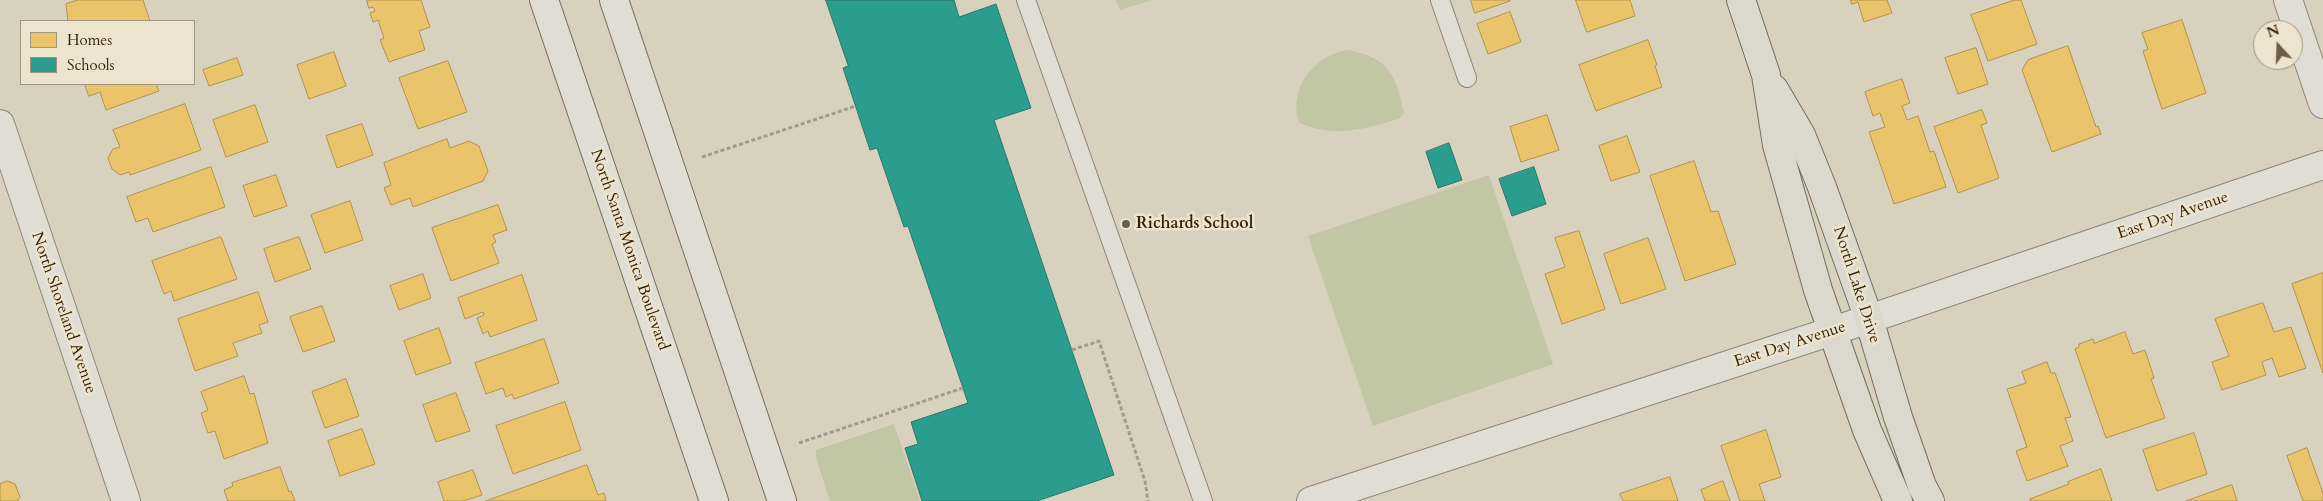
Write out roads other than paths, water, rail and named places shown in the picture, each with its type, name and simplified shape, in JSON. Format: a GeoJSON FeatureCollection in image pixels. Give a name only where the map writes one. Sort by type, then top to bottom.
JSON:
{"type":"FeatureCollection","features":[{"type":"Feature","properties":{"kind":"main road","name":"North Lake Drive"},"geometry":{"type":"LineString","coordinates":[[1740,0],[1766,75],[1777,145],[1831,331],[1867,430],[1898,501]]}},
{"type":"Feature","properties":{"kind":"main road","name":"North Lake Drive"},"geometry":{"type":"LineString","coordinates":[[1766,75],[1801,135],[1822,187],[1869,319],[1898,417],[1930,501]]}},
{"type":"Feature","properties":{"kind":"street","name":"North Santa Monica Boulevard"},"geometry":{"type":"LineString","coordinates":[[544,0],[714,501]]}},
{"type":"Feature","properties":{"kind":"street"},"geometry":{"type":"LineString","coordinates":[[614,0],[782,501]]}},
{"type":"Feature","properties":{"kind":"street"},"geometry":{"type":"LineString","coordinates":[[2288,0],[2323,104]]}},
{"type":"Feature","properties":{"kind":"street","name":"North Shoreland Avenue"},"geometry":{"type":"LineString","coordinates":[[0,124],[126,501]]}},
{"type":"Feature","properties":{"kind":"street","name":"East Day Avenue"},"geometry":{"type":"LineString","coordinates":[[1311,501],[1869,319],[2323,165]]}},
{"type":"Feature","properties":{"kind":"lane"},"geometry":{"type":"LineString","coordinates":[[1026,0],[1203,501]]}},
{"type":"Feature","properties":{"kind":"lane"},"geometry":{"type":"LineString","coordinates":[[1440,0],[1467,78]]}},
{"type":"Feature","properties":{"kind":"place","name":"Richards School"},"geometry":{"type":"Point","coordinates":[1126,224]}}]}
